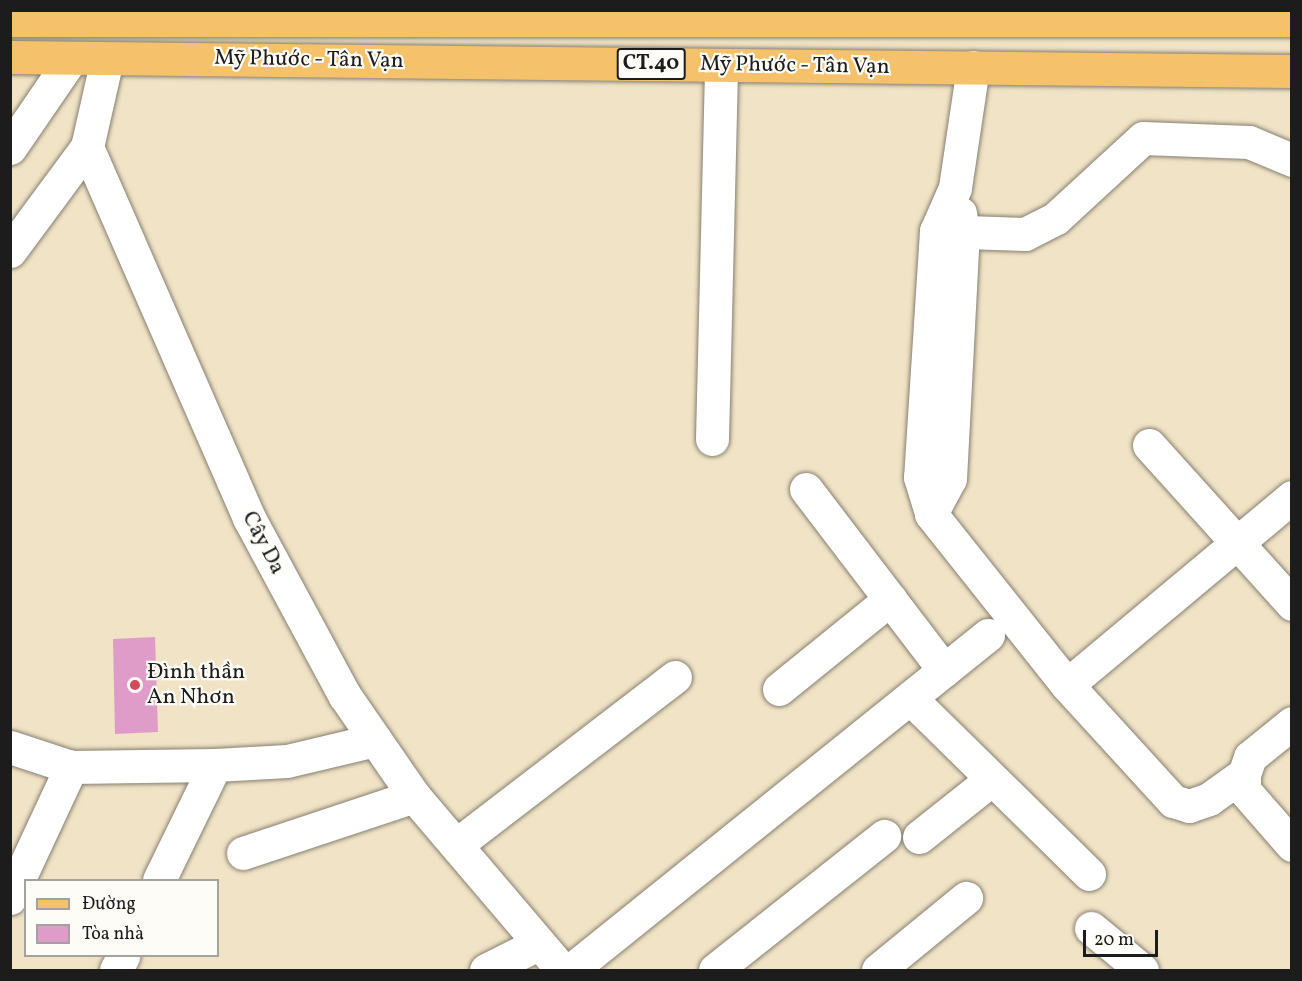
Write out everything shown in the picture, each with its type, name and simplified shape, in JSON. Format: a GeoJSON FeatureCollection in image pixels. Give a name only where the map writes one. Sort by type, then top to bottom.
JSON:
{"type":"FeatureCollection","features":[{"type":"Feature","properties":{"kind":"main road","name":"Mỹ Phước - Tân Vạn"},"geometry":{"type":"LineString","coordinates":[[10,20],[120,15],[1192,15],[1292,20]]}},
{"type":"Feature","properties":{"kind":"main road"},"geometry":{"type":"LineString","coordinates":[[107,59],[120,15]]}},
{"type":"Feature","properties":{"kind":"main road","name":"Mỹ Phước - Tân Vạn"},"geometry":{"type":"LineString","coordinates":[[10,57],[1292,71]]}},
{"type":"Feature","properties":{"kind":"street"},"geometry":{"type":"LineString","coordinates":[[10,148],[71,59]]}},
{"type":"Feature","properties":{"kind":"street"},"geometry":{"type":"LineString","coordinates":[[10,251],[87,147],[107,59]]}},
{"type":"Feature","properties":{"kind":"street"},"geometry":{"type":"LineString","coordinates":[[712,439],[721,65]]}},
{"type":"Feature","properties":{"kind":"street"},"geometry":{"type":"LineString","coordinates":[[973,67],[955,188],[944,325],[920,477],[931,514],[1067,685],[1173,801],[1189,806],[1209,799],[1244,774]]}},
{"type":"Feature","properties":{"kind":"street"},"geometry":{"type":"LineString","coordinates":[[950,233],[1025,234],[1056,218],[1143,138],[1249,142],[1292,160]]}},
{"type":"Feature","properties":{"kind":"street","name":"Cây Da"},"geometry":{"type":"LineString","coordinates":[[87,147],[249,518],[345,696],[414,796],[562,970]]}},
{"type":"Feature","properties":{"kind":"street"},"geometry":{"type":"LineString","coordinates":[[1149,445],[1292,604]]}},
{"type":"Feature","properties":{"kind":"street"},"geometry":{"type":"LineString","coordinates":[[806,489],[944,670]]}},
{"type":"Feature","properties":{"kind":"street"},"geometry":{"type":"LineString","coordinates":[[1067,685],[1292,497]]}},
{"type":"Feature","properties":{"kind":"street"},"geometry":{"type":"LineString","coordinates":[[779,689],[890,599]]}},
{"type":"Feature","properties":{"kind":"street"},"geometry":{"type":"LineString","coordinates":[[571,970],[988,635]]}},
{"type":"Feature","properties":{"kind":"street"},"geometry":{"type":"LineString","coordinates":[[456,846],[675,677]]}},
{"type":"Feature","properties":{"kind":"street"},"geometry":{"type":"LineString","coordinates":[[910,698],[1089,873]]}},
{"type":"Feature","properties":{"kind":"street"},"geometry":{"type":"LineString","coordinates":[[1292,723],[1250,757],[1244,774],[1244,790],[1292,844]]}},
{"type":"Feature","properties":{"kind":"street"},"geometry":{"type":"LineString","coordinates":[[10,747],[71,767],[214,765],[287,761],[376,740]]}},
{"type":"Feature","properties":{"kind":"street"},"geometry":{"type":"LineString","coordinates":[[159,879],[214,765]]}},
{"type":"Feature","properties":{"kind":"street"},"geometry":{"type":"LineString","coordinates":[[10,898],[71,767]]}},
{"type":"Feature","properties":{"kind":"street"},"geometry":{"type":"LineString","coordinates":[[919,837],[992,779]]}},
{"type":"Feature","properties":{"kind":"street"},"geometry":{"type":"LineString","coordinates":[[243,853],[414,796]]}},
{"type":"Feature","properties":{"kind":"street"},"geometry":{"type":"LineString","coordinates":[[715,970],[884,836]]}},
{"type":"Feature","properties":{"kind":"street"},"geometry":{"type":"LineString","coordinates":[[878,970],[966,898]]}},
{"type":"Feature","properties":{"kind":"street"},"geometry":{"type":"LineString","coordinates":[[1091,928],[1142,970]]}},
{"type":"Feature","properties":{"kind":"street"},"geometry":{"type":"LineString","coordinates":[[486,970],[538,944]]}},
{"type":"Feature","properties":{"kind":"building","name":"Đình thần An Nhơn"},"geometry":{"type":"Polygon","coordinates":[[[155,637],[158,732],[115,734],[113,639],[155,637]]]}},
{"type":"Feature","properties":{"kind":"place","name":"Đình thần An Nhơn"},"geometry":{"type":"Point","coordinates":[135,685]}}]}
